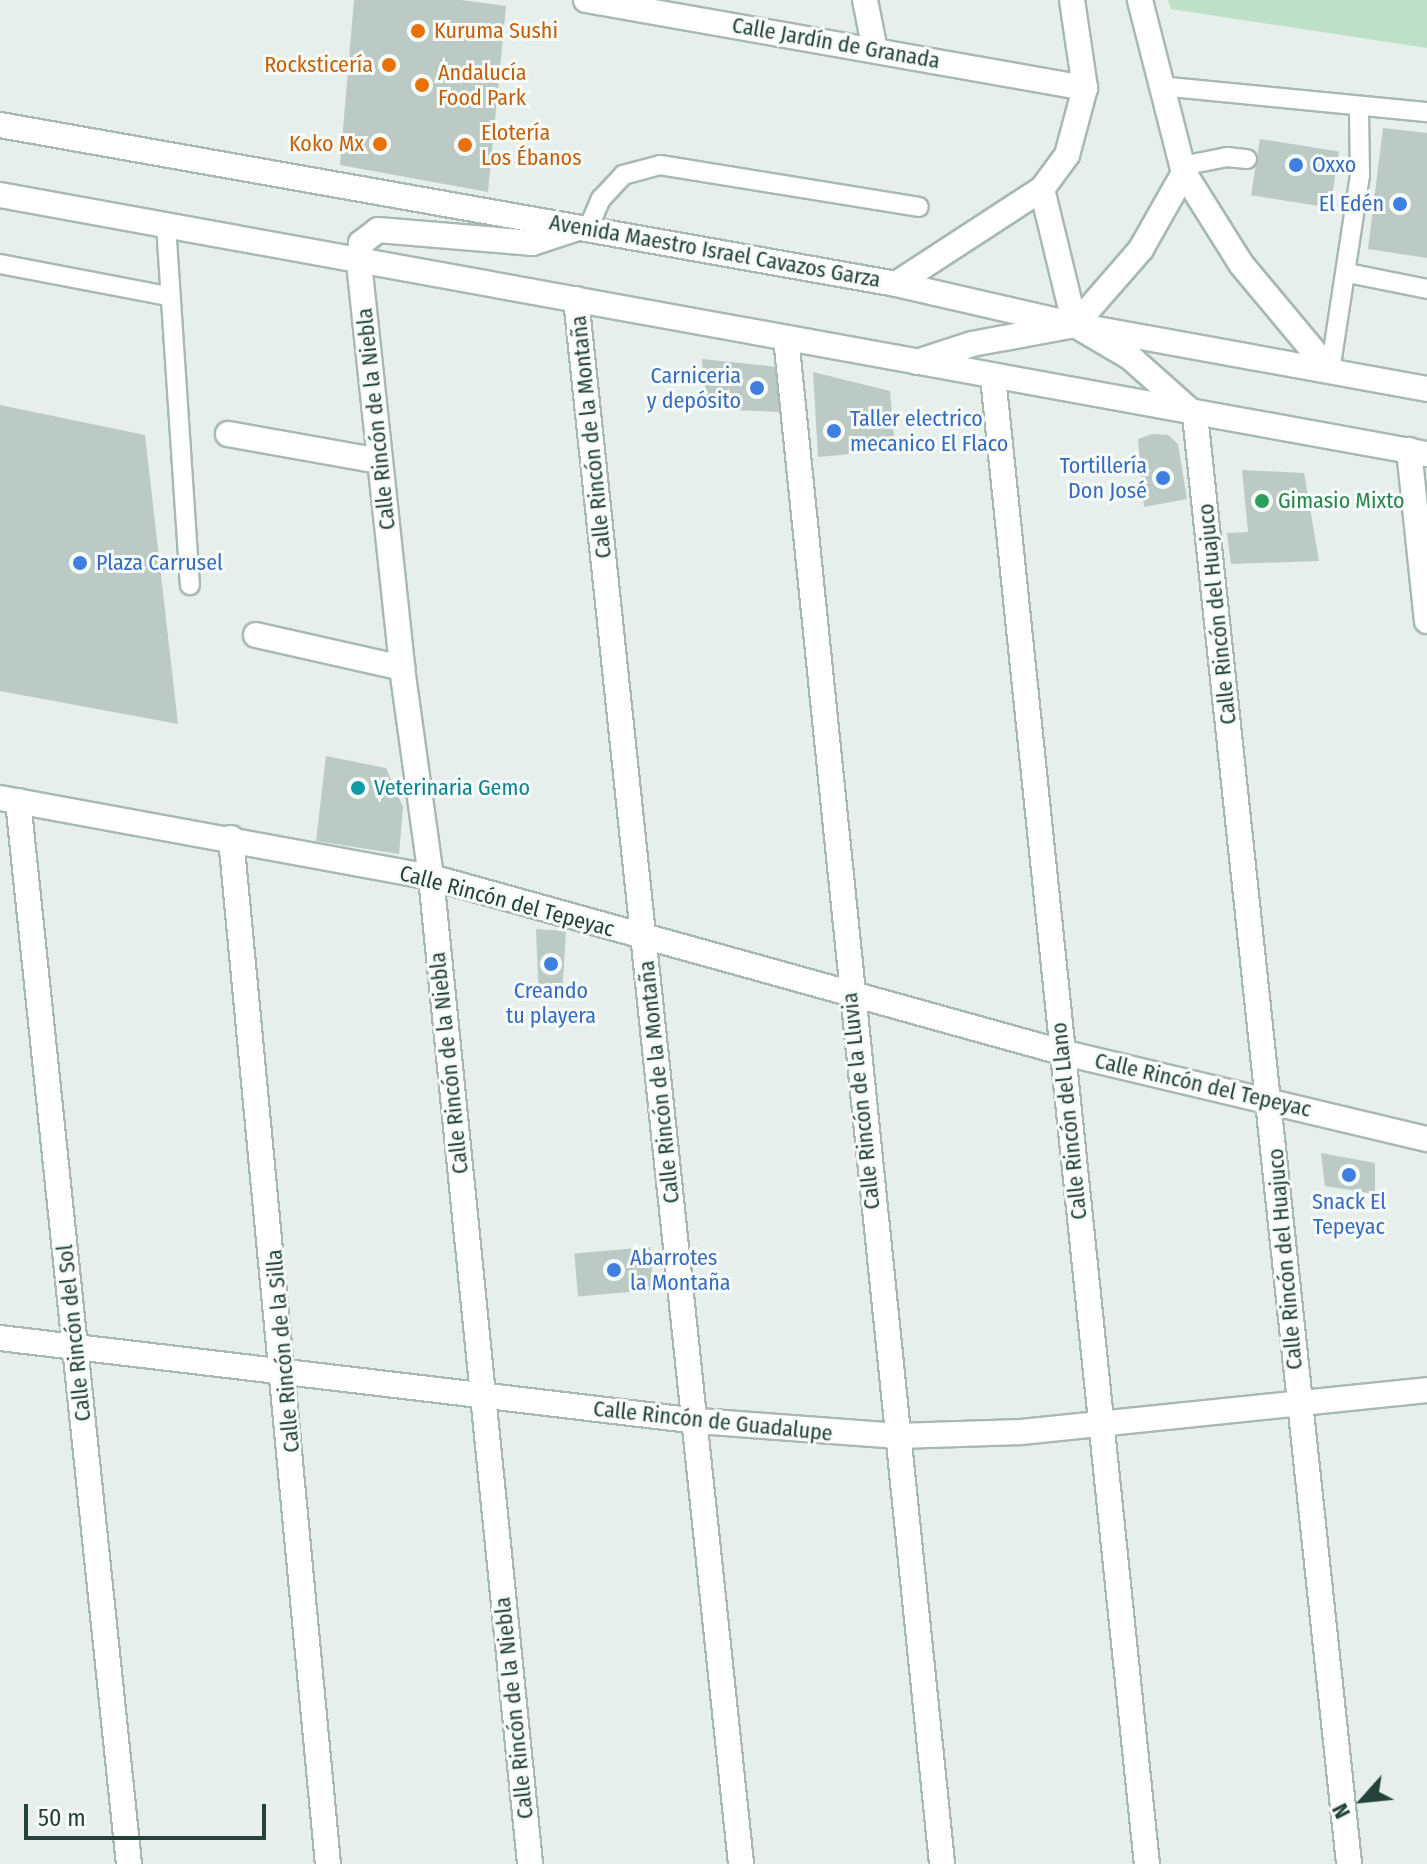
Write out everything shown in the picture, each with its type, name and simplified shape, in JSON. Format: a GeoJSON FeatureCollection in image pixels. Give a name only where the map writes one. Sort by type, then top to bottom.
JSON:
{"type":"FeatureCollection","features":[{"type":"Feature","properties":{"kind":"street","name":"Calle Jardín de Granada"},"geometry":{"type":"LineString","coordinates":[[586,0],[641,5],[1085,88]]}},
{"type":"Feature","properties":{"kind":"street"},"geometry":{"type":"LineString","coordinates":[[865,0],[875,50]]}},
{"type":"Feature","properties":{"kind":"street"},"geometry":{"type":"LineString","coordinates":[[896,284],[1042,189],[1067,155],[1085,88],[1072,0]]}},
{"type":"Feature","properties":{"kind":"street"},"geometry":{"type":"LineString","coordinates":[[1140,0],[1183,169],[1241,264],[1330,371]]}},
{"type":"Feature","properties":{"kind":"street","name":"Avenida Maestro Israel Cavazos Garza"},"geometry":{"type":"LineString","coordinates":[[0,125],[896,284],[1075,325],[1427,389]]}},
{"type":"Feature","properties":{"kind":"street"},"geometry":{"type":"LineString","coordinates":[[911,364],[972,344],[1075,325],[1141,249],[1183,169]]}},
{"type":"Feature","properties":{"kind":"street"},"geometry":{"type":"LineString","coordinates":[[1042,189],[1075,325],[1144,367],[1195,415]]}},
{"type":"Feature","properties":{"kind":"street"},"geometry":{"type":"LineString","coordinates":[[0,195],[359,263],[576,299],[911,364],[1418,452],[1427,621]]}},
{"type":"Feature","properties":{"kind":"street"},"geometry":{"type":"LineString","coordinates":[[359,263],[361,243],[378,230],[532,243],[584,228]]}},
{"type":"Feature","properties":{"kind":"street","name":"Calle Rincón de la Niebla"},"geometry":{"type":"LineString","coordinates":[[359,263],[402,668],[431,877],[530,1864]]}},
{"type":"Feature","properties":{"kind":"street","name":"Calle Rincón de la Montaña"},"geometry":{"type":"LineString","coordinates":[[576,299],[698,1421],[741,1864]]}},
{"type":"Feature","properties":{"kind":"street","name":"Calle Rincón de la Lluvia"},"geometry":{"type":"LineString","coordinates":[[786,338],[849,992],[942,1864]]}},
{"type":"Feature","properties":{"kind":"street","name":"Calle Rincón del Llano"},"geometry":{"type":"LineString","coordinates":[[993,377],[1147,1864]]}},
{"type":"Feature","properties":{"kind":"street","name":"Calle Rincón del Huajuco"},"geometry":{"type":"LineString","coordinates":[[1195,415],[1349,1864]]}},
{"type":"Feature","properties":{"kind":"street"},"geometry":{"type":"LineString","coordinates":[[228,434],[380,461]]}},
{"type":"Feature","properties":{"kind":"street"},"geometry":{"type":"LineString","coordinates":[[256,635],[402,668]]}},
{"type":"Feature","properties":{"kind":"street","name":"Calle Rincón del Tepeyac"},"geometry":{"type":"LineString","coordinates":[[9,799],[431,877],[1061,1052],[1427,1139]]}},
{"type":"Feature","properties":{"kind":"street","name":"Calle Rincón del Sol"},"geometry":{"type":"LineString","coordinates":[[9,799],[76,1348],[129,1864]]}},
{"type":"Feature","properties":{"kind":"street","name":"Calle Rincón de la Silla"},"geometry":{"type":"LineString","coordinates":[[231,838],[285,1371],[328,1864]]}},
{"type":"Feature","properties":{"kind":"street","name":"Calle Rincón de Guadalupe"},"geometry":{"type":"LineString","coordinates":[[0,1338],[698,1421],[898,1436],[1101,1425],[1427,1390]]}},
{"type":"Feature","properties":{"kind":"lane"},"geometry":{"type":"LineString","coordinates":[[1160,86],[1359,109],[1427,112]]}},
{"type":"Feature","properties":{"kind":"lane"},"geometry":{"type":"LineString","coordinates":[[1330,371],[1348,273],[1360,176],[1359,109]]}},
{"type":"Feature","properties":{"kind":"lane"},"geometry":{"type":"LineString","coordinates":[[1183,169],[1227,157],[1247,159]]}},
{"type":"Feature","properties":{"kind":"lane"},"geometry":{"type":"LineString","coordinates":[[584,228],[601,199],[623,175],[660,165],[919,207]]}},
{"type":"Feature","properties":{"kind":"lane"},"geometry":{"type":"LineString","coordinates":[[166,225],[168,296],[190,585]]}},
{"type":"Feature","properties":{"kind":"lane"},"geometry":{"type":"LineString","coordinates":[[0,264],[168,296]]}},
{"type":"Feature","properties":{"kind":"lane"},"geometry":{"type":"LineString","coordinates":[[1348,273],[1427,289]]}},
{"type":"Feature","properties":{"kind":"green space"},"geometry":{"type":"Polygon","coordinates":[[[1168,0],[1427,0],[1427,48],[1171,9],[1168,0]]]}},
{"type":"Feature","properties":{"kind":"building","name":"Andalucía Food Park"},"geometry":{"type":"Polygon","coordinates":[[[354,0],[461,0],[506,6],[488,192],[340,165],[354,0]]]}},
{"type":"Feature","properties":{"kind":"building","name":"El Edén"},"geometry":{"type":"Polygon","coordinates":[[[1383,128],[1427,133],[1427,258],[1368,249],[1383,128]]]}},
{"type":"Feature","properties":{"kind":"building","name":"Oxxo"},"geometry":{"type":"Polygon","coordinates":[[[1260,139],[1339,152],[1330,208],[1251,195],[1260,139]]]}},
{"type":"Feature","properties":{"kind":"building"},"geometry":{"type":"Polygon","coordinates":[[[702,359],[778,367],[781,412],[705,409],[702,359]]]}},
{"type":"Feature","properties":{"kind":"building"},"geometry":{"type":"Polygon","coordinates":[[[813,372],[890,391],[895,450],[818,457],[813,372]]]}},
{"type":"Feature","properties":{"kind":"building","name":"Plaza Carrusel"},"geometry":{"type":"Polygon","coordinates":[[[0,405],[145,435],[178,724],[0,691],[0,405]]]}},
{"type":"Feature","properties":{"kind":"building","name":"Tortillería Don José"},"geometry":{"type":"Polygon","coordinates":[[[1152,434],[1168,435],[1178,444],[1187,499],[1144,507],[1138,439],[1152,434]]]}},
{"type":"Feature","properties":{"kind":"building"},"geometry":{"type":"Polygon","coordinates":[[[1242,470],[1304,473],[1319,561],[1231,564],[1227,533],[1248,532],[1242,470]]]}},
{"type":"Feature","properties":{"kind":"building","name":"Veterinaria Gemo"},"geometry":{"type":"Polygon","coordinates":[[[326,756],[386,768],[403,807],[399,854],[316,841],[326,756]]]}},
{"type":"Feature","properties":{"kind":"building","name":"Creando tu playera"},"geometry":{"type":"Polygon","coordinates":[[[536,929],[566,931],[562,997],[539,998],[536,929]]]}},
{"type":"Feature","properties":{"kind":"building","name":"Snack El Tepeyac"},"geometry":{"type":"Polygon","coordinates":[[[1321,1153],[1375,1163],[1375,1194],[1325,1186],[1321,1153]]]}},
{"type":"Feature","properties":{"kind":"building","name":"Abarrotes la Montaña"},"geometry":{"type":"Polygon","coordinates":[[[650,1247],[654,1290],[578,1296],[574,1254],[650,1247]]]}},
{"type":"Feature","properties":{"kind":"place","name":"Kuruma Sushi"},"geometry":{"type":"Point","coordinates":[418,31]}},
{"type":"Feature","properties":{"kind":"place","name":"Rocksticería"},"geometry":{"type":"Point","coordinates":[389,65]}},
{"type":"Feature","properties":{"kind":"place","name":"Andalucía Food Park"},"geometry":{"type":"Point","coordinates":[422,85]}},
{"type":"Feature","properties":{"kind":"place","name":"Koko Mx"},"geometry":{"type":"Point","coordinates":[380,144]}},
{"type":"Feature","properties":{"kind":"place","name":"Elotería Los Ébanos"},"geometry":{"type":"Point","coordinates":[465,145]}},
{"type":"Feature","properties":{"kind":"place","name":"Oxxo"},"geometry":{"type":"Point","coordinates":[1296,165]}},
{"type":"Feature","properties":{"kind":"place","name":"El Edén"},"geometry":{"type":"Point","coordinates":[1400,204]}},
{"type":"Feature","properties":{"kind":"place","name":"Carniceria y depósito"},"geometry":{"type":"Point","coordinates":[757,388]}},
{"type":"Feature","properties":{"kind":"place","name":"Taller electrico mecanico El Flaco"},"geometry":{"type":"Point","coordinates":[834,431]}},
{"type":"Feature","properties":{"kind":"place","name":"Tortillería Don José"},"geometry":{"type":"Point","coordinates":[1163,478]}},
{"type":"Feature","properties":{"kind":"place","name":"Gimasio Mixto"},"geometry":{"type":"Point","coordinates":[1262,501]}},
{"type":"Feature","properties":{"kind":"place","name":"Plaza Carrusel"},"geometry":{"type":"Point","coordinates":[80,563]}},
{"type":"Feature","properties":{"kind":"place","name":"Veterinaria Gemo"},"geometry":{"type":"Point","coordinates":[358,788]}},
{"type":"Feature","properties":{"kind":"place","name":"Creando tu playera"},"geometry":{"type":"Point","coordinates":[551,964]}},
{"type":"Feature","properties":{"kind":"place","name":"Snack El Tepeyac"},"geometry":{"type":"Point","coordinates":[1349,1175]}},
{"type":"Feature","properties":{"kind":"place","name":"Abarrotes la Montaña"},"geometry":{"type":"Point","coordinates":[614,1270]}}]}
